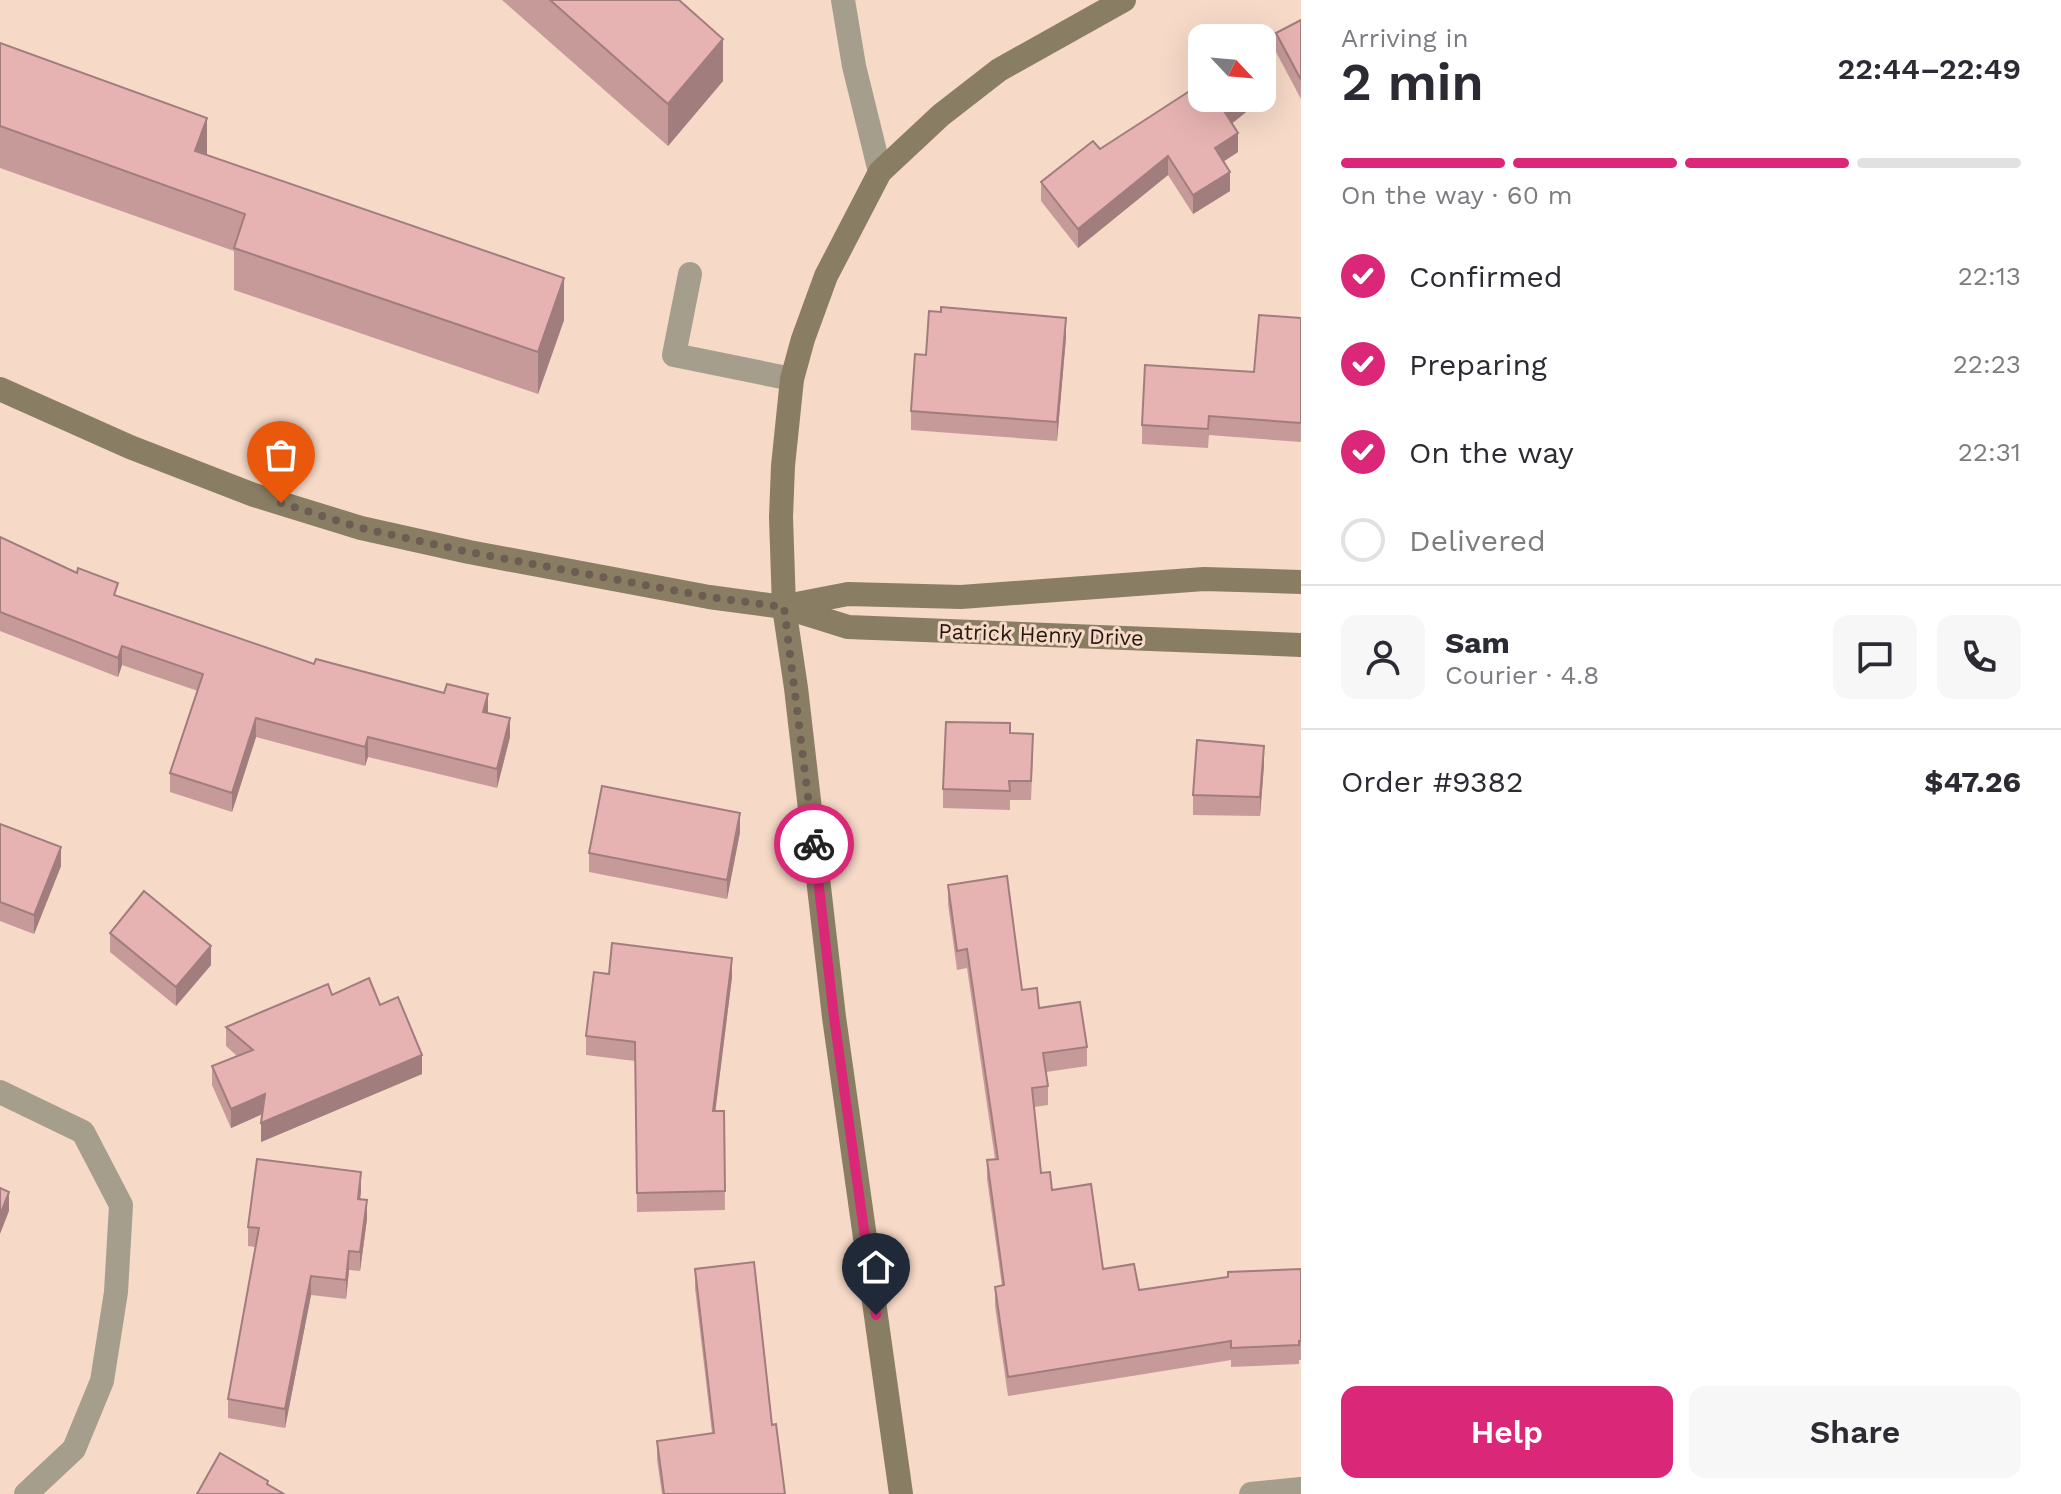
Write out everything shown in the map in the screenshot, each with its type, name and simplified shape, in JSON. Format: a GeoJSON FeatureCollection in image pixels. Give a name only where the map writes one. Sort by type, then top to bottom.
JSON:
{"type":"FeatureCollection","features":[{"type":"Feature","properties":{"kind":"street"},"geometry":{"type":"LineString","coordinates":[[843,0],[854,66],[880,172]]}},
{"type":"Feature","properties":{"kind":"street"},"geometry":{"type":"LineString","coordinates":[[901,1494],[834,1017],[784,607],[781,517],[792,379],[826,276],[880,172],[941,115],[999,70],[1124,0]]}},
{"type":"Feature","properties":{"kind":"street"},"geometry":{"type":"LineString","coordinates":[[690,274],[674,355],[792,379]]}},
{"type":"Feature","properties":{"kind":"street","name":"Patrick Henry Drive"},"geometry":{"type":"LineString","coordinates":[[0,389],[144,453],[254,495],[361,528],[559,569],[709,597],[784,607],[848,627],[1301,645]]}},
{"type":"Feature","properties":{"kind":"street","name":"Patrick Henry Drive"},"geometry":{"type":"LineString","coordinates":[[784,607],[848,594],[961,597],[1204,579],[1301,582]]}},
{"type":"Feature","properties":{"kind":"street"},"geometry":{"type":"LineString","coordinates":[[0,1092],[83,1132],[121,1205],[114,1307],[102,1381],[74,1449],[26,1494]]}},
{"type":"Feature","properties":{"kind":"street"},"geometry":{"type":"LineString","coordinates":[[1251,1494],[1301,1489]]}},
{"type":"Feature","properties":{"kind":"building"},"geometry":{"type":"Polygon","coordinates":[[[550,0],[679,0],[723,39],[668,104],[550,0]]]}},
{"type":"Feature","properties":{"kind":"building"},"geometry":{"type":"Polygon","coordinates":[[[1301,20],[1301,80],[1276,33],[1301,20]]]}},
{"type":"Feature","properties":{"kind":"building"},"geometry":{"type":"Polygon","coordinates":[[[0,43],[207,118],[195,151],[564,278],[538,352],[234,248],[245,214],[0,126],[0,43]]]}},
{"type":"Feature","properties":{"kind":"building"},"geometry":{"type":"Polygon","coordinates":[[[1188,92],[1188,112],[1225,112],[1238,133],[1215,148],[1230,172],[1193,195],[1168,156],[1078,229],[1041,182],[1093,141],[1100,149],[1188,92]]]}},
{"type":"Feature","properties":{"kind":"building"},"geometry":{"type":"Polygon","coordinates":[[[941,307],[1066,318],[1057,422],[911,411],[915,354],[926,355],[929,311],[941,312],[941,307]]]}},
{"type":"Feature","properties":{"kind":"building"},"geometry":{"type":"Polygon","coordinates":[[[1259,315],[1301,318],[1301,423],[1209,416],[1208,429],[1142,425],[1145,365],[1254,372],[1259,315]]]}},
{"type":"Feature","properties":{"kind":"building"},"geometry":{"type":"Polygon","coordinates":[[[0,537],[77,573],[78,568],[118,583],[114,595],[314,664],[316,659],[444,693],[447,684],[488,694],[483,712],[510,718],[497,769],[368,737],[365,747],[256,718],[232,793],[170,773],[203,674],[122,646],[118,658],[0,612],[0,537]]]}},
{"type":"Feature","properties":{"kind":"building"},"geometry":{"type":"Polygon","coordinates":[[[946,722],[1010,723],[1010,733],[1033,734],[1031,781],[1009,781],[1010,791],[943,789],[946,722]]]}},
{"type":"Feature","properties":{"kind":"building"},"geometry":{"type":"Polygon","coordinates":[[[1197,740],[1264,746],[1260,797],[1193,795],[1197,740]]]}},
{"type":"Feature","properties":{"kind":"building"},"geometry":{"type":"Polygon","coordinates":[[[602,786],[740,813],[727,880],[589,853],[602,786]]]}},
{"type":"Feature","properties":{"kind":"building"},"geometry":{"type":"Polygon","coordinates":[[[0,824],[61,847],[34,915],[0,902],[0,824]]]}},
{"type":"Feature","properties":{"kind":"building"},"geometry":{"type":"Polygon","coordinates":[[[1007,876],[1022,990],[1037,988],[1039,1008],[1080,1002],[1087,1047],[1043,1053],[1048,1086],[1032,1088],[1041,1173],[1050,1172],[1052,1190],[1091,1184],[1103,1269],[1134,1264],[1139,1290],[1228,1277],[1228,1272],[1301,1269],[1299,1345],[1231,1348],[1231,1341],[1008,1377],[995,1287],[1004,1285],[987,1160],[998,1159],[967,949],[957,951],[948,885],[1007,876]]]}},
{"type":"Feature","properties":{"kind":"building"},"geometry":{"type":"Polygon","coordinates":[[[144,891],[211,946],[176,987],[110,933],[144,891]]]}},
{"type":"Feature","properties":{"kind":"building"},"geometry":{"type":"Polygon","coordinates":[[[612,943],[732,958],[713,1111],[724,1111],[725,1191],[637,1193],[635,1042],[586,1036],[594,972],[609,974],[612,943]]]}},
{"type":"Feature","properties":{"kind":"building"},"geometry":{"type":"Polygon","coordinates":[[[369,978],[380,1005],[398,997],[422,1055],[261,1123],[265,1094],[231,1109],[212,1066],[253,1050],[226,1027],[328,984],[332,995],[369,978]]]}},
{"type":"Feature","properties":{"kind":"building"},"geometry":{"type":"Polygon","coordinates":[[[257,1159],[361,1172],[358,1199],[367,1200],[360,1252],[349,1251],[346,1280],[311,1276],[285,1409],[228,1399],[259,1228],[248,1227],[257,1159]]]}},
{"type":"Feature","properties":{"kind":"building"},"geometry":{"type":"Polygon","coordinates":[[[0,1188],[9,1192],[0,1215],[0,1188]]]}},
{"type":"Feature","properties":{"kind":"building"},"geometry":{"type":"Polygon","coordinates":[[[754,1262],[772,1425],[776,1424],[785,1494],[664,1494],[657,1441],[714,1433],[695,1269],[754,1262]]]}},
{"type":"Feature","properties":{"kind":"building"},"geometry":{"type":"Polygon","coordinates":[[[220,1453],[268,1481],[267,1484],[284,1494],[197,1494],[220,1453]]]}},
{"type":"Feature","properties":{"kind":"way so far"},"geometry":{"type":"LineString","coordinates":[[281,503],[361,528],[469,552],[709,597],[784,607],[814,844]]}},
{"type":"Feature","properties":{"kind":"route"},"geometry":{"type":"LineString","coordinates":[[814,844],[834,1017],[876,1315]]}}]}
